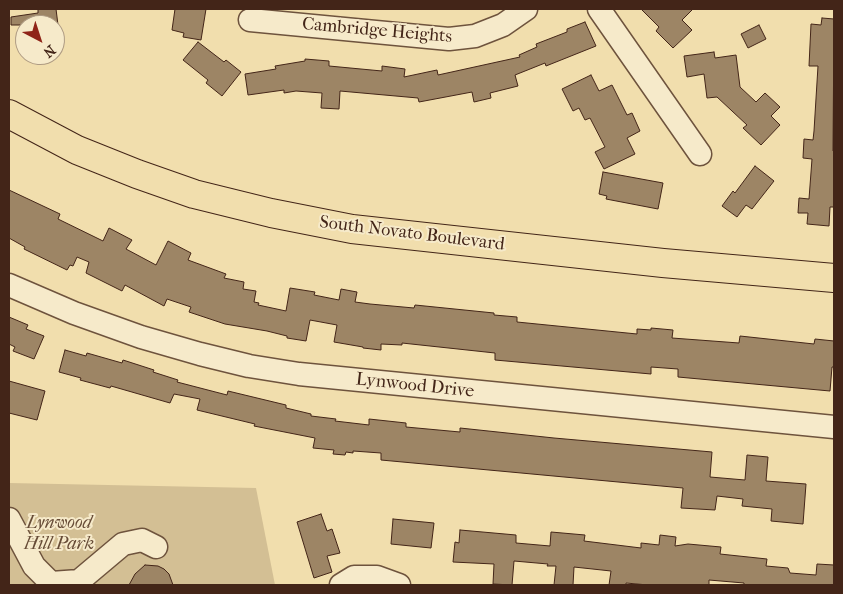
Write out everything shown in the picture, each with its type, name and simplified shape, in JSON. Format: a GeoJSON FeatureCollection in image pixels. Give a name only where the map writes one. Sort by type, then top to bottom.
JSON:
{"type":"FeatureCollection","features":[{"type":"Feature","properties":{"kind":"main road","name":"South Novato Boulevard"},"geometry":{"type":"LineString","coordinates":[[9,114],[77,150],[194,194],[343,228],[663,263],[834,278]]}},
{"type":"Feature","properties":{"kind":"street","name":"Cambridge Heights"},"geometry":{"type":"LineString","coordinates":[[250,20],[449,39],[475,36],[503,25],[526,9]]}},
{"type":"Feature","properties":{"kind":"street"},"geometry":{"type":"LineString","coordinates":[[599,9],[700,154]]}},
{"type":"Feature","properties":{"kind":"street","name":"Lynwood Drive"},"geometry":{"type":"LineString","coordinates":[[9,285],[74,313],[142,337],[249,366],[300,374],[834,427]]}},
{"type":"Feature","properties":{"kind":"street"},"geometry":{"type":"LineString","coordinates":[[9,519],[34,566],[51,583],[78,581],[123,544],[142,540],[156,548]]}},
{"type":"Feature","properties":{"kind":"street"},"geometry":{"type":"LineString","coordinates":[[342,585],[354,577],[377,577],[399,585]]}},
{"type":"Feature","properties":{"kind":"green space","name":"Lynwood Hill Park"},"geometry":{"type":"Polygon","coordinates":[[[9,483],[256,488],[275,585],[9,585],[9,483]]]}},
{"type":"Feature","properties":{"kind":"building"},"geometry":{"type":"Polygon","coordinates":[[[38,9],[56,9],[57,15],[24,15],[38,13],[38,9]]]}},
{"type":"Feature","properties":{"kind":"building"},"geometry":{"type":"Polygon","coordinates":[[[175,9],[206,9],[201,40],[183,37],[184,33],[172,30],[175,9]]]}},
{"type":"Feature","properties":{"kind":"building"},"geometry":{"type":"Polygon","coordinates":[[[641,9],[693,9],[682,20],[692,30],[673,48],[656,31],[659,27],[641,9]]]}},
{"type":"Feature","properties":{"kind":"building"},"geometry":{"type":"Polygon","coordinates":[[[15,16],[15,25],[11,25],[11,17],[15,16]]]}},
{"type":"Feature","properties":{"kind":"building"},"geometry":{"type":"Polygon","coordinates":[[[822,18],[834,19],[834,207],[830,207],[829,226],[807,224],[808,213],[798,213],[799,198],[809,199],[812,159],[803,158],[804,139],[813,140],[814,131],[818,66],[809,66],[811,24],[821,25],[822,18]]]}},
{"type":"Feature","properties":{"kind":"building"},"geometry":{"type":"Polygon","coordinates":[[[585,22],[596,46],[546,66],[545,63],[515,75],[518,86],[490,93],[491,98],[474,102],[472,92],[419,102],[418,98],[340,91],[339,109],[321,108],[322,93],[296,91],[284,93],[284,90],[248,95],[245,74],[276,69],[275,66],[305,61],[305,59],[329,61],[329,66],[382,71],[382,66],[405,69],[404,77],[437,70],[438,75],[520,57],[519,55],[537,47],[536,44],[567,32],[567,29],[585,22]]]}},
{"type":"Feature","properties":{"kind":"building"},"geometry":{"type":"Polygon","coordinates":[[[759,25],[766,39],[748,48],[741,34],[759,25]]]}},
{"type":"Feature","properties":{"kind":"building"},"geometry":{"type":"Polygon","coordinates":[[[198,42],[224,62],[226,60],[241,72],[222,96],[206,83],[208,80],[183,60],[198,42]]]}},
{"type":"Feature","properties":{"kind":"building"},"geometry":{"type":"Polygon","coordinates":[[[714,52],[715,58],[736,55],[740,87],[756,102],[765,93],[780,107],[771,116],[780,125],[761,145],[743,128],[747,125],[717,97],[707,98],[704,74],[687,77],[684,56],[714,52]]]}},
{"type":"Feature","properties":{"kind":"building"},"geometry":{"type":"Polygon","coordinates":[[[591,75],[599,91],[612,85],[627,115],[632,113],[640,131],[627,138],[635,154],[604,169],[595,152],[605,147],[590,118],[585,120],[579,108],[573,111],[562,89],[591,75]]]}},
{"type":"Feature","properties":{"kind":"building"},"geometry":{"type":"Polygon","coordinates":[[[755,166],[774,181],[752,209],[746,205],[737,217],[722,206],[733,191],[735,193],[755,166]]]}},
{"type":"Feature","properties":{"kind":"building"},"geometry":{"type":"Polygon","coordinates":[[[603,172],[663,183],[658,209],[606,199],[607,196],[599,194],[603,172]]]}},
{"type":"Feature","properties":{"kind":"building"},"geometry":{"type":"Polygon","coordinates":[[[9,190],[60,214],[58,219],[103,241],[109,228],[132,240],[126,249],[156,265],[168,241],[191,253],[188,260],[226,274],[224,278],[244,282],[243,289],[256,291],[254,302],[259,303],[258,305],[286,311],[290,288],[315,292],[314,295],[339,300],[341,289],[357,292],[355,302],[414,308],[415,305],[494,313],[494,315],[517,317],[517,322],[637,334],[637,329],[673,330],[672,338],[739,343],[740,336],[814,344],[815,339],[834,341],[834,367],[832,367],[830,391],[678,377],[678,369],[651,367],[651,374],[495,360],[495,353],[402,343],[402,345],[381,344],[381,350],[363,348],[334,342],[337,325],[310,320],[306,341],[287,338],[287,336],[267,331],[225,324],[189,312],[191,307],[167,299],[164,306],[125,285],[122,291],[86,273],[89,262],[77,257],[73,266],[70,265],[67,270],[24,249],[25,247],[9,238],[9,190]]]}},
{"type":"Feature","properties":{"kind":"building"},"geometry":{"type":"Polygon","coordinates":[[[9,317],[28,325],[26,329],[44,336],[34,359],[13,351],[15,347],[9,344],[9,317]]]}},
{"type":"Feature","properties":{"kind":"building"},"geometry":{"type":"Polygon","coordinates":[[[65,350],[86,356],[87,353],[122,363],[123,360],[154,370],[153,372],[178,380],[177,382],[227,395],[228,391],[286,405],[286,408],[311,414],[311,416],[336,419],[335,421],[369,425],[369,419],[406,423],[406,427],[460,432],[460,428],[712,452],[710,477],[745,480],[747,455],[768,457],[766,481],[806,484],[803,524],[771,521],[772,509],[742,506],[743,499],[717,496],[715,510],[681,508],[683,488],[381,460],[381,453],[353,451],[353,453],[346,452],[345,455],[333,454],[334,450],[313,448],[315,438],[254,426],[255,424],[197,410],[200,399],[174,394],[170,403],[111,386],[110,388],[80,380],[81,378],[59,372],[65,350]]]}},
{"type":"Feature","properties":{"kind":"building"},"geometry":{"type":"Polygon","coordinates":[[[9,381],[45,391],[37,420],[9,413],[9,381]]]}},
{"type":"Feature","properties":{"kind":"building"},"geometry":{"type":"Polygon","coordinates":[[[321,514],[327,531],[332,529],[340,553],[327,556],[332,572],[314,578],[297,522],[321,514]]]}},
{"type":"Feature","properties":{"kind":"building"},"geometry":{"type":"Polygon","coordinates":[[[393,519],[434,523],[431,548],[391,544],[393,519]]]}},
{"type":"Feature","properties":{"kind":"building"},"geometry":{"type":"Polygon","coordinates":[[[460,530],[516,535],[516,543],[550,546],[551,532],[585,535],[584,541],[641,548],[641,543],[659,545],[660,535],[676,537],[675,546],[688,544],[721,547],[720,554],[767,559],[766,566],[788,568],[790,573],[816,575],[817,564],[834,565],[834,585],[744,585],[744,583],[709,580],[709,585],[626,583],[626,585],[609,585],[611,571],[574,567],[573,585],[554,585],[556,566],[514,561],[512,585],[493,584],[494,564],[453,562],[455,542],[459,543],[460,530]]]}},
{"type":"Feature","properties":{"kind":"building"},"geometry":{"type":"Polygon","coordinates":[[[145,565],[158,566],[164,569],[169,574],[173,585],[129,585],[135,574],[145,565]]]}}]}
